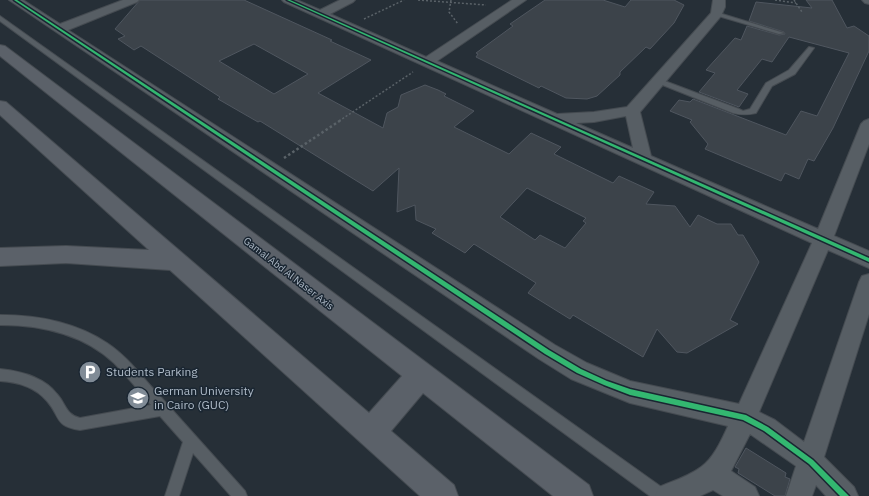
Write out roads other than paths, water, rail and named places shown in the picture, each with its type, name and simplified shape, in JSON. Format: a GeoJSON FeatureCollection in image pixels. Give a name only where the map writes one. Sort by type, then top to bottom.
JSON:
{"type":"FeatureCollection","features":[{"type":"Feature","properties":{"kind":"main road","name":"Gamal Abd Al Naser Axis"},"geometry":{"type":"LineString","coordinates":[[0,49],[578,496]]}},
{"type":"Feature","properties":{"kind":"main road"},"geometry":{"type":"LineString","coordinates":[[0,106],[443,496]]}},
{"type":"Feature","properties":{"kind":"main road"},"geometry":{"type":"LineString","coordinates":[[0,257],[32,254],[68,254],[177,261]]}},
{"type":"Feature","properties":{"kind":"main road"},"geometry":{"type":"LineString","coordinates":[[371,432],[422,375]]}},
{"type":"Feature","properties":{"kind":"street"},"geometry":{"type":"LineString","coordinates":[[15,0],[547,352],[579,371],[630,392],[744,417],[766,429],[811,462],[845,496]]}},
{"type":"Feature","properties":{"kind":"street"},"geometry":{"type":"LineString","coordinates":[[59,29],[133,0]]}},
{"type":"Feature","properties":{"kind":"street"},"geometry":{"type":"LineString","coordinates":[[288,0],[869,260]]}},
{"type":"Feature","properties":{"kind":"street"},"geometry":{"type":"LineString","coordinates":[[321,14],[349,0]]}},
{"type":"Feature","properties":{"kind":"street"},"geometry":{"type":"LineString","coordinates":[[427,62],[520,0]]}},
{"type":"Feature","properties":{"kind":"street"},"geometry":{"type":"LineString","coordinates":[[556,120],[632,110],[659,82],[717,14],[719,0]]}},
{"type":"Feature","properties":{"kind":"street"},"geometry":{"type":"LineString","coordinates":[[632,110],[644,159]]}},
{"type":"Feature","properties":{"kind":"street"},"geometry":{"type":"LineString","coordinates":[[668,496],[690,487],[713,474],[731,445],[789,322],[824,239],[869,124]]}},
{"type":"Feature","properties":{"kind":"street"},"geometry":{"type":"LineString","coordinates":[[799,496],[869,282]]}},
{"type":"Feature","properties":{"kind":"street"},"geometry":{"type":"LineString","coordinates":[[713,474],[746,496]]}},
{"type":"Feature","properties":{"kind":"lane"},"geometry":{"type":"LineString","coordinates":[[717,14],[781,33]]}},
{"type":"Feature","properties":{"kind":"lane"},"geometry":{"type":"LineString","coordinates":[[0,18],[662,496]]}},
{"type":"Feature","properties":{"kind":"lane"},"geometry":{"type":"LineString","coordinates":[[659,82],[736,111],[749,113],[753,111],[769,85],[792,72],[811,48]]}},
{"type":"Feature","properties":{"kind":"lane"},"geometry":{"type":"LineString","coordinates":[[0,320],[35,322],[59,326],[80,334],[100,345],[119,360],[240,496]]}},
{"type":"Feature","properties":{"kind":"lane"},"geometry":{"type":"LineString","coordinates":[[0,375],[20,378],[33,383],[44,390],[53,399],[63,417],[74,423],[80,424],[163,409]]}},
{"type":"Feature","properties":{"kind":"lane"},"geometry":{"type":"LineString","coordinates":[[172,496],[183,467],[190,440]]}},
{"type":"Feature","properties":{"kind":"place","name":"Students Parking"},"geometry":{"type":"Point","coordinates":[90,372]}},
{"type":"Feature","properties":{"kind":"place","name":"German University in Cairo (GUC)"},"geometry":{"type":"Point","coordinates":[138,398]}}]}
